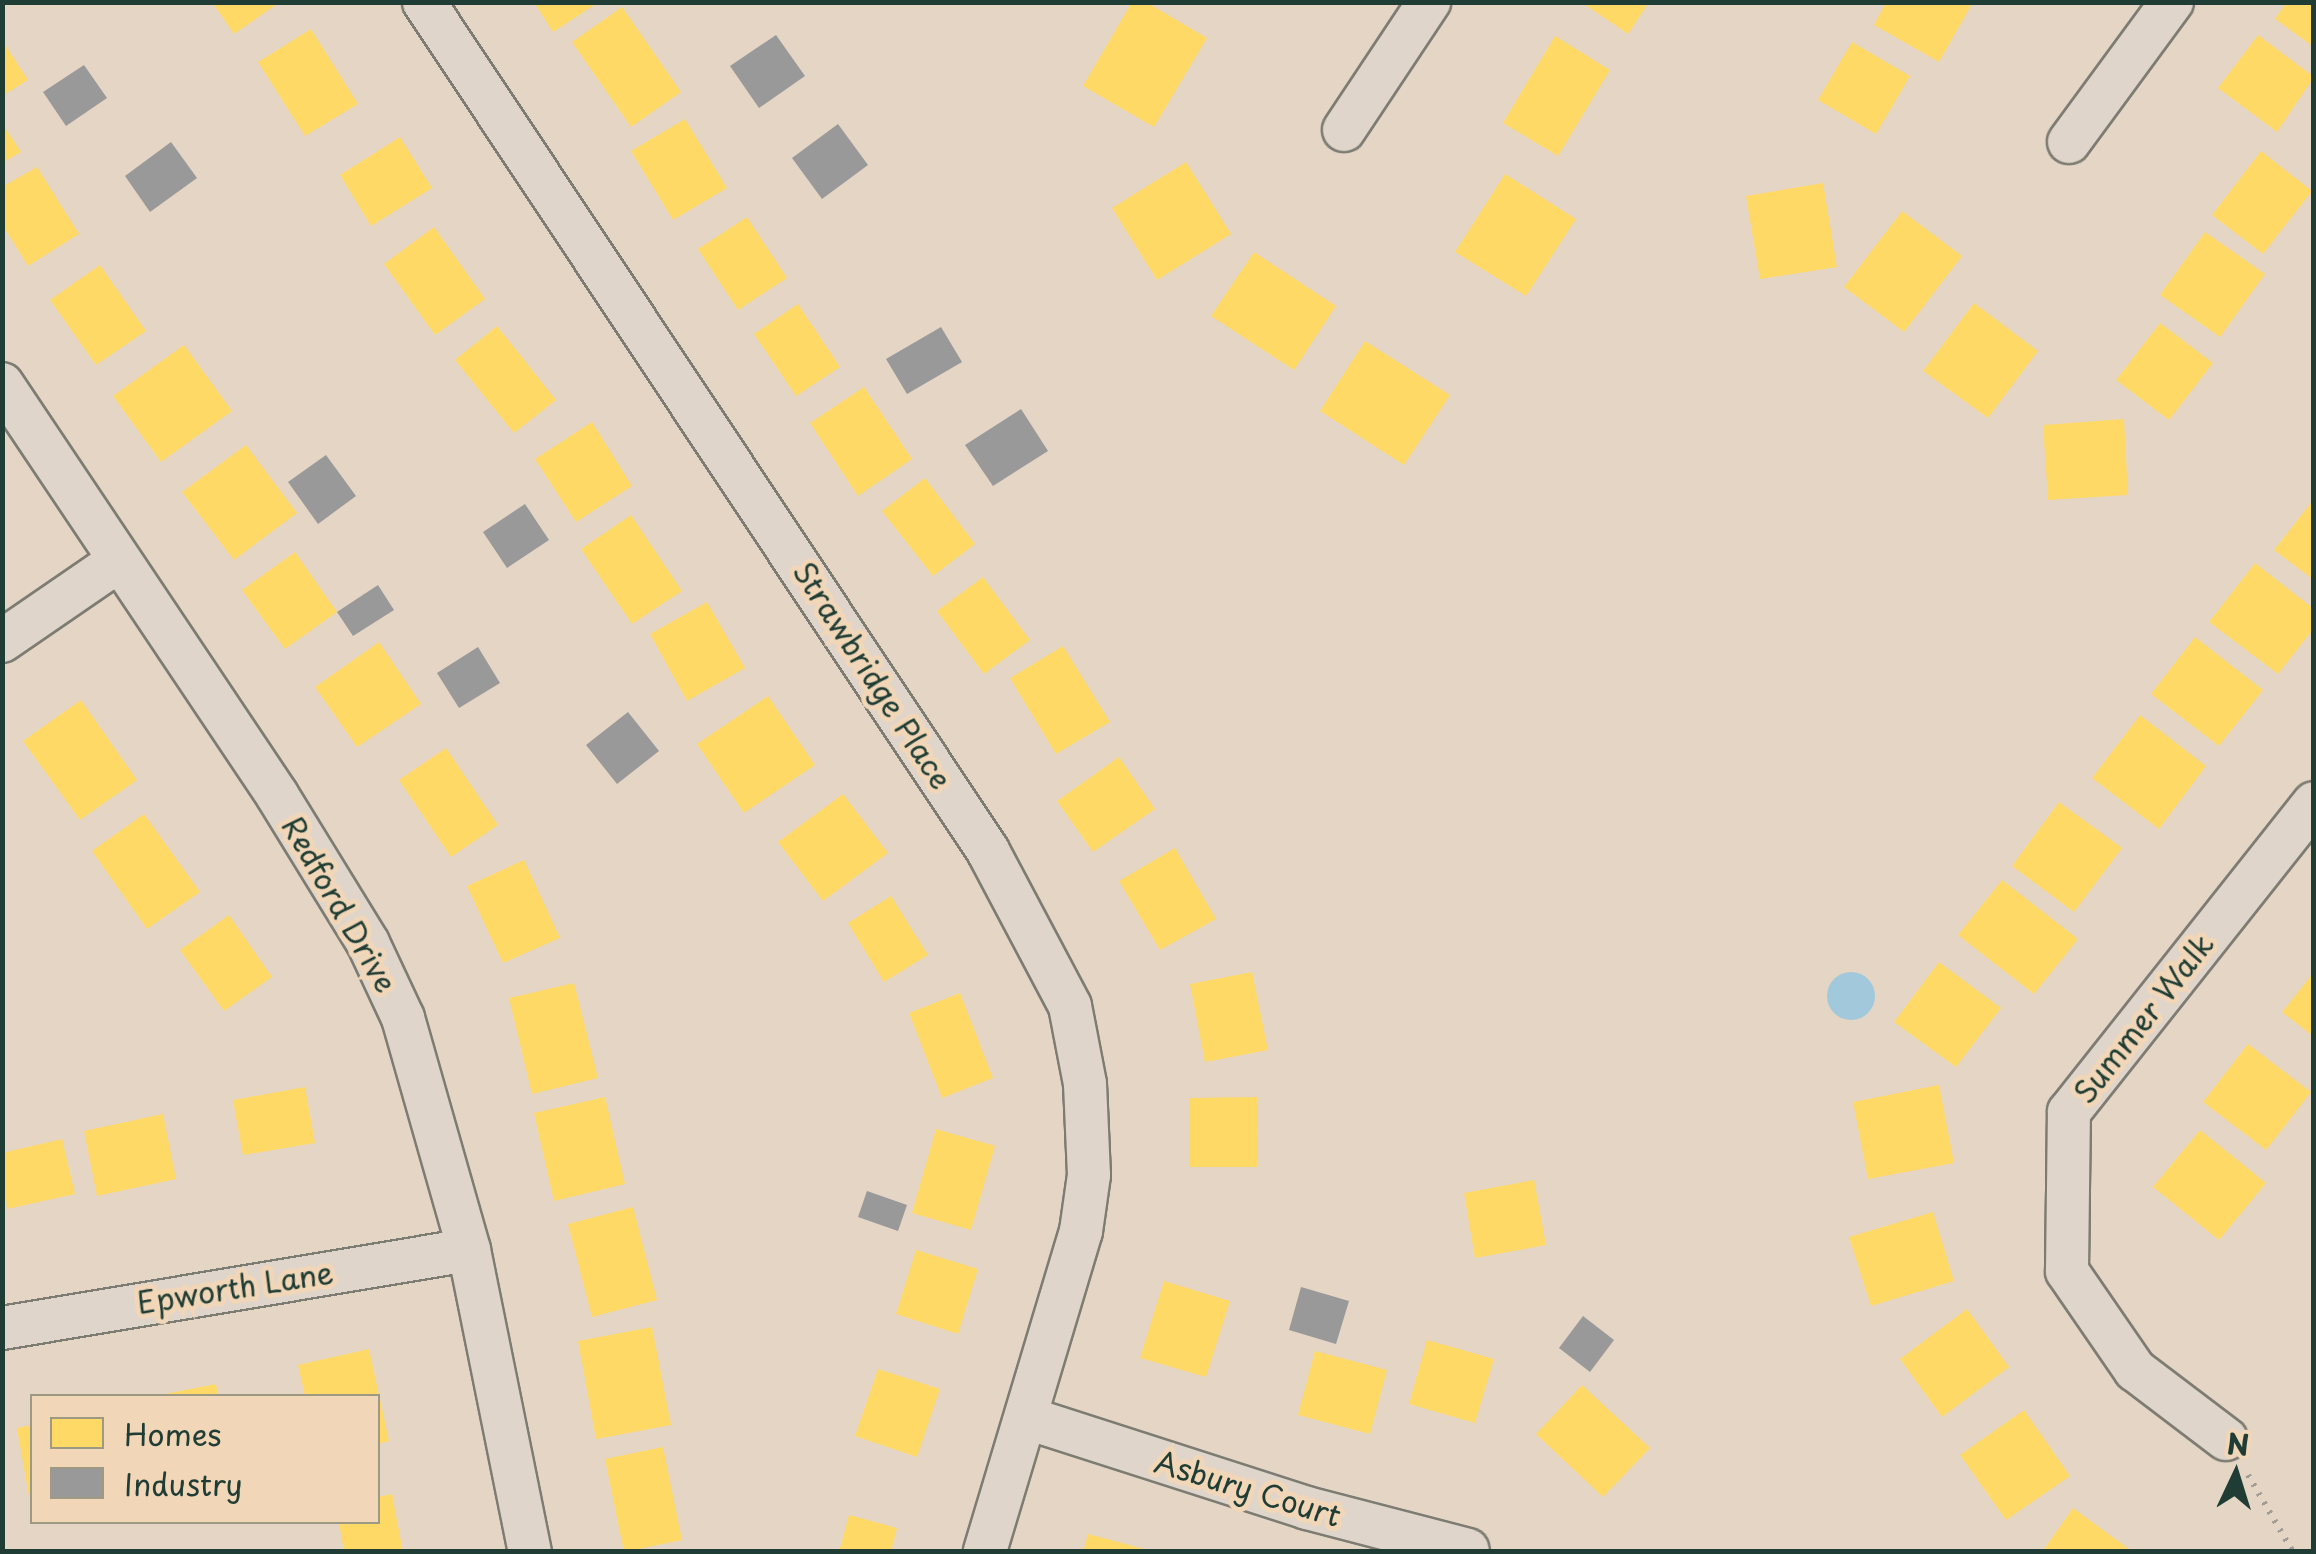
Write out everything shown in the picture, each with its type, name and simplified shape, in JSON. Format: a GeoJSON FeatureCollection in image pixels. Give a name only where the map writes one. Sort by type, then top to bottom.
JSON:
{"type":"FeatureCollection","features":[{"type":"Feature","properties":{"kind":"street","name":"Strawbridge Place"},"geometry":{"type":"LineString","coordinates":[[424,2],[988,851],[1070,1006],[1084,1062],[1088,1176],[1081,1231],[1030,1419],[986,1552]]}},
{"type":"Feature","properties":{"kind":"street"},"geometry":{"type":"LineString","coordinates":[[1344,130],[1429,2]]}},
{"type":"Feature","properties":{"kind":"street"},"geometry":{"type":"LineString","coordinates":[[2069,142],[2172,2]]}},
{"type":"Feature","properties":{"kind":"street","name":"Redford Drive"},"geometry":{"type":"LineString","coordinates":[[2,384],[277,795],[368,944],[429,1094],[469,1250],[530,1552]]}},
{"type":"Feature","properties":{"kind":"street"},"geometry":{"type":"LineString","coordinates":[[2,641],[118,562]]}},
{"type":"Feature","properties":{"kind":"street","name":"Summer Walk"},"geometry":{"type":"LineString","coordinates":[[2226,1440],[2135,1370],[2066,1271],[2068,1112],[2314,802]]}},
{"type":"Feature","properties":{"kind":"street","name":"Epworth Lane"},"geometry":{"type":"LineString","coordinates":[[2,1328],[469,1250]]}},
{"type":"Feature","properties":{"kind":"street","name":"Asbury Court"},"geometry":{"type":"LineString","coordinates":[[1030,1419],[1307,1508],[1468,1550]]}},
{"type":"Feature","properties":{"kind":"path"},"geometry":{"type":"LineString","coordinates":[[2226,1440],[2293,1552]]}},
{"type":"Feature","properties":{"kind":"water"},"geometry":{"type":"Polygon","coordinates":[[[1851,972],[1868,979],[1875,996],[1868,1013],[1851,1020],[1834,1013],[1827,996],[1834,979],[1851,972]]]}},
{"type":"Feature","properties":{"kind":"building: Homes"},"geometry":{"type":"Polygon","coordinates":[[[212,2],[280,2],[234,34],[212,2]]]}},
{"type":"Feature","properties":{"kind":"building: Homes"},"geometry":{"type":"Polygon","coordinates":[[[534,2],[599,2],[553,32],[534,2]]]}},
{"type":"Feature","properties":{"kind":"building: Homes"},"geometry":{"type":"Polygon","coordinates":[[[1132,2],[1146,2],[1207,38],[1154,127],[1083,86],[1132,2]]]}},
{"type":"Feature","properties":{"kind":"building: Homes"},"geometry":{"type":"Polygon","coordinates":[[[1581,2],[1649,2],[1628,34],[1581,2]]]}},
{"type":"Feature","properties":{"kind":"building: Homes"},"geometry":{"type":"Polygon","coordinates":[[[1886,2],[1973,2],[1939,62],[1874,25],[1886,2]]]}},
{"type":"Feature","properties":{"kind":"building: Homes"},"geometry":{"type":"Polygon","coordinates":[[[2287,2],[2314,2],[2314,47],[2275,19],[2287,2]]]}},
{"type":"Feature","properties":{"kind":"building: Homes"},"geometry":{"type":"Polygon","coordinates":[[[622,7],[681,92],[631,127],[572,42],[622,7]]]}},
{"type":"Feature","properties":{"kind":"building: Homes"},"geometry":{"type":"Polygon","coordinates":[[[311,29],[358,104],[305,136],[258,62],[311,29]]]}},
{"type":"Feature","properties":{"kind":"building: Homes"},"geometry":{"type":"Polygon","coordinates":[[[2258,35],[2314,77],[2277,132],[2218,88],[2258,35]]]}},
{"type":"Feature","properties":{"kind":"building: Homes"},"geometry":{"type":"Polygon","coordinates":[[[1555,36],[1610,70],[1558,156],[1503,123],[1555,36]]]}},
{"type":"Feature","properties":{"kind":"building: Homes"},"geometry":{"type":"Polygon","coordinates":[[[2,40],[28,80],[2,96],[2,40]]]}},
{"type":"Feature","properties":{"kind":"building: Homes"},"geometry":{"type":"Polygon","coordinates":[[[1852,42],[1910,76],[1876,134],[1818,100],[1852,42]]]}},
{"type":"Feature","properties":{"kind":"building: Homes"},"geometry":{"type":"Polygon","coordinates":[[[685,119],[727,188],[673,220],[631,151],[685,119]]]}},
{"type":"Feature","properties":{"kind":"building: Homes"},"geometry":{"type":"Polygon","coordinates":[[[2,123],[21,152],[2,163],[2,123]]]}},
{"type":"Feature","properties":{"kind":"building: Homes"},"geometry":{"type":"Polygon","coordinates":[[[400,137],[432,188],[371,226],[340,175],[400,137]]]}},
{"type":"Feature","properties":{"kind":"building: Homes"},"geometry":{"type":"Polygon","coordinates":[[[2261,151],[2312,191],[2263,254],[2212,215],[2261,151]]]}},
{"type":"Feature","properties":{"kind":"building: Homes"},"geometry":{"type":"Polygon","coordinates":[[[1186,162],[1231,234],[1157,280],[1112,208],[1186,162]]]}},
{"type":"Feature","properties":{"kind":"building: Homes"},"geometry":{"type":"Polygon","coordinates":[[[37,167],[79,234],[28,266],[2,224],[2,187],[37,167]]]}},
{"type":"Feature","properties":{"kind":"building: Homes"},"geometry":{"type":"Polygon","coordinates":[[[1505,174],[1576,219],[1526,296],[1455,252],[1505,174]]]}},
{"type":"Feature","properties":{"kind":"building: Homes"},"geometry":{"type":"Polygon","coordinates":[[[1823,183],[1837,267],[1760,279],[1746,196],[1823,183]]]}},
{"type":"Feature","properties":{"kind":"building: Homes"},"geometry":{"type":"Polygon","coordinates":[[[1902,211],[1962,256],[1904,332],[1844,287],[1902,211]]]}},
{"type":"Feature","properties":{"kind":"building: Homes"},"geometry":{"type":"Polygon","coordinates":[[[747,217],[787,278],[738,310],[698,249],[747,217]]]}},
{"type":"Feature","properties":{"kind":"building: Homes"},"geometry":{"type":"Polygon","coordinates":[[[434,227],[485,299],[435,335],[384,264],[434,227]]]}},
{"type":"Feature","properties":{"kind":"building: Homes"},"geometry":{"type":"Polygon","coordinates":[[[2205,232],[2265,274],[2220,337],[2160,295],[2205,232]]]}},
{"type":"Feature","properties":{"kind":"building: Homes"},"geometry":{"type":"Polygon","coordinates":[[[1254,252],[1336,306],[1294,370],[1211,316],[1254,252]]]}},
{"type":"Feature","properties":{"kind":"building: Homes"},"geometry":{"type":"Polygon","coordinates":[[[100,265],[146,331],[96,365],[50,300],[100,265]]]}},
{"type":"Feature","properties":{"kind":"building: Homes"},"geometry":{"type":"Polygon","coordinates":[[[1974,303],[2038,351],[1988,418],[1923,371],[1974,303]]]}},
{"type":"Feature","properties":{"kind":"building: Homes"},"geometry":{"type":"Polygon","coordinates":[[[798,304],[840,367],[796,396],[754,334],[798,304]]]}},
{"type":"Feature","properties":{"kind":"building: Homes"},"geometry":{"type":"Polygon","coordinates":[[[2160,323],[2213,363],[2169,420],[2116,380],[2160,323]]]}},
{"type":"Feature","properties":{"kind":"building: Homes"},"geometry":{"type":"Polygon","coordinates":[[[497,326],[556,400],[514,433],[455,360],[497,326]]]}},
{"type":"Feature","properties":{"kind":"building: Homes"},"geometry":{"type":"Polygon","coordinates":[[[1365,341],[1450,395],[1404,465],[1320,411],[1365,341]]]}},
{"type":"Feature","properties":{"kind":"building: Homes"},"geometry":{"type":"Polygon","coordinates":[[[184,345],[232,411],[161,462],[113,396],[184,345]]]}},
{"type":"Feature","properties":{"kind":"building: Homes"},"geometry":{"type":"Polygon","coordinates":[[[864,387],[912,459],[858,496],[810,423],[864,387]]]}},
{"type":"Feature","properties":{"kind":"building: Homes"},"geometry":{"type":"Polygon","coordinates":[[[2124,419],[2128,495],[2048,500],[2043,425],[2124,419]]]}},
{"type":"Feature","properties":{"kind":"building: Homes"},"geometry":{"type":"Polygon","coordinates":[[[592,422],[632,486],[576,522],[535,459],[592,422]]]}},
{"type":"Feature","properties":{"kind":"building: Homes"},"geometry":{"type":"Polygon","coordinates":[[[246,445],[297,513],[234,560],[182,492],[246,445]]]}},
{"type":"Feature","properties":{"kind":"building: Homes"},"geometry":{"type":"Polygon","coordinates":[[[925,478],[975,544],[933,576],[882,511],[925,478]]]}},
{"type":"Feature","properties":{"kind":"building: Homes"},"geometry":{"type":"Polygon","coordinates":[[[2314,499],[2314,580],[2274,550],[2314,499]]]}},
{"type":"Feature","properties":{"kind":"building: Homes"},"geometry":{"type":"Polygon","coordinates":[[[631,515],[682,591],[632,624],[581,549],[631,515]]]}},
{"type":"Feature","properties":{"kind":"building: Homes"},"geometry":{"type":"Polygon","coordinates":[[[295,552],[337,612],[285,649],[242,590],[295,552]]]}},
{"type":"Feature","properties":{"kind":"building: Homes"},"geometry":{"type":"Polygon","coordinates":[[[2255,563],[2314,609],[2314,628],[2278,674],[2209,622],[2255,563]]]}},
{"type":"Feature","properties":{"kind":"building: Homes"},"geometry":{"type":"Polygon","coordinates":[[[983,577],[1030,640],[984,674],[937,611],[983,577]]]}},
{"type":"Feature","properties":{"kind":"building: Homes"},"geometry":{"type":"Polygon","coordinates":[[[707,602],[745,668],[687,701],[650,634],[707,602]]]}},
{"type":"Feature","properties":{"kind":"building: Homes"},"geometry":{"type":"Polygon","coordinates":[[[2195,637],[2263,690],[2219,746],[2151,694],[2195,637]]]}},
{"type":"Feature","properties":{"kind":"building: Homes"},"geometry":{"type":"Polygon","coordinates":[[[379,642],[421,704],[357,747],[315,687],[379,642]]]}},
{"type":"Feature","properties":{"kind":"building: Homes"},"geometry":{"type":"Polygon","coordinates":[[[1063,646],[1110,722],[1056,754],[1010,678],[1063,646]]]}},
{"type":"Feature","properties":{"kind":"building: Homes"},"geometry":{"type":"Polygon","coordinates":[[[768,696],[815,765],[744,813],[697,744],[768,696]]]}},
{"type":"Feature","properties":{"kind":"building: Homes"},"geometry":{"type":"Polygon","coordinates":[[[81,700],[137,780],[80,820],[23,741],[81,700]]]}},
{"type":"Feature","properties":{"kind":"building: Homes"},"geometry":{"type":"Polygon","coordinates":[[[2140,715],[2206,766],[2159,829],[2092,778],[2140,715]]]}},
{"type":"Feature","properties":{"kind":"building: Homes"},"geometry":{"type":"Polygon","coordinates":[[[446,748],[498,825],[451,857],[399,780],[446,748]]]}},
{"type":"Feature","properties":{"kind":"building: Homes"},"geometry":{"type":"Polygon","coordinates":[[[1119,757],[1155,809],[1093,852],[1057,801],[1119,757]]]}},
{"type":"Feature","properties":{"kind":"building: Homes"},"geometry":{"type":"Polygon","coordinates":[[[843,794],[888,853],[823,901],[778,842],[843,794]]]}},
{"type":"Feature","properties":{"kind":"building: Homes"},"geometry":{"type":"Polygon","coordinates":[[[2059,802],[2122,848],[2074,912],[2012,866],[2059,802]]]}},
{"type":"Feature","properties":{"kind":"building: Homes"},"geometry":{"type":"Polygon","coordinates":[[[144,814],[200,892],[147,929],[92,851],[144,814]]]}},
{"type":"Feature","properties":{"kind":"building: Homes"},"geometry":{"type":"Polygon","coordinates":[[[1175,848],[1216,919],[1160,950],[1119,881],[1175,848]]]}},
{"type":"Feature","properties":{"kind":"building: Homes"},"geometry":{"type":"Polygon","coordinates":[[[524,860],[560,938],[503,963],[467,886],[524,860]]]}},
{"type":"Feature","properties":{"kind":"building: Homes"},"geometry":{"type":"Polygon","coordinates":[[[2002,880],[2078,939],[2034,994],[1958,935],[2002,880]]]}},
{"type":"Feature","properties":{"kind":"building: Homes"},"geometry":{"type":"Polygon","coordinates":[[[891,896],[928,955],[884,982],[848,923],[891,896]]]}},
{"type":"Feature","properties":{"kind":"building: Homes"},"geometry":{"type":"Polygon","coordinates":[[[229,915],[272,977],[224,1011],[180,950],[229,915]]]}},
{"type":"Feature","properties":{"kind":"building: Homes"},"geometry":{"type":"Polygon","coordinates":[[[1939,962],[2001,1008],[1956,1067],[1894,1022],[1939,962]]]}},
{"type":"Feature","properties":{"kind":"building: Homes"},"geometry":{"type":"Polygon","coordinates":[[[1252,972],[1268,1050],[1205,1062],[1190,984],[1252,972]]]}},
{"type":"Feature","properties":{"kind":"building: Homes"},"geometry":{"type":"Polygon","coordinates":[[[2314,972],[2314,1037],[2282,1012],[2314,972]]]}},
{"type":"Feature","properties":{"kind":"building: Homes"},"geometry":{"type":"Polygon","coordinates":[[[574,983],[598,1078],[532,1094],[509,998],[574,983]]]}},
{"type":"Feature","properties":{"kind":"building: Homes"},"geometry":{"type":"Polygon","coordinates":[[[960,993],[993,1078],[942,1098],[909,1013],[960,993]]]}},
{"type":"Feature","properties":{"kind":"building: Homes"},"geometry":{"type":"Polygon","coordinates":[[[2248,1044],[2311,1092],[2266,1150],[2203,1102],[2248,1044]]]}},
{"type":"Feature","properties":{"kind":"building: Homes"},"geometry":{"type":"Polygon","coordinates":[[[1939,1085],[1954,1163],[1868,1179],[1853,1102],[1939,1085]]]}},
{"type":"Feature","properties":{"kind":"building: Homes"},"geometry":{"type":"Polygon","coordinates":[[[305,1087],[315,1143],[243,1155],[233,1100],[305,1087]]]}},
{"type":"Feature","properties":{"kind":"building: Homes"},"geometry":{"type":"Polygon","coordinates":[[[605,1097],[625,1184],[554,1201],[534,1113],[605,1097]]]}},
{"type":"Feature","properties":{"kind":"building: Homes"},"geometry":{"type":"Polygon","coordinates":[[[1257,1097],[1258,1167],[1190,1167],[1190,1098],[1257,1097]]]}},
{"type":"Feature","properties":{"kind":"building: Homes"},"geometry":{"type":"Polygon","coordinates":[[[163,1114],[176,1179],[97,1196],[84,1131],[163,1114]]]}},
{"type":"Feature","properties":{"kind":"building: Homes"},"geometry":{"type":"Polygon","coordinates":[[[936,1129],[995,1146],[971,1230],[912,1213],[936,1129]]]}},
{"type":"Feature","properties":{"kind":"building: Homes"},"geometry":{"type":"Polygon","coordinates":[[[2200,1130],[2266,1183],[2219,1240],[2153,1187],[2200,1130]]]}},
{"type":"Feature","properties":{"kind":"building: Homes"},"geometry":{"type":"Polygon","coordinates":[[[62,1139],[75,1194],[7,1209],[2,1153],[62,1139]]]}},
{"type":"Feature","properties":{"kind":"building: Homes"},"geometry":{"type":"Polygon","coordinates":[[[1534,1180],[1546,1245],[1475,1258],[1464,1193],[1534,1180]]]}},
{"type":"Feature","properties":{"kind":"building: Homes"},"geometry":{"type":"Polygon","coordinates":[[[633,1207],[657,1300],[592,1317],[568,1224],[633,1207]]]}},
{"type":"Feature","properties":{"kind":"building: Homes"},"geometry":{"type":"Polygon","coordinates":[[[1933,1212],[1954,1281],[1871,1306],[1849,1237],[1933,1212]]]}},
{"type":"Feature","properties":{"kind":"building: Homes"},"geometry":{"type":"Polygon","coordinates":[[[916,1250],[978,1269],[958,1334],[896,1314],[916,1250]]]}},
{"type":"Feature","properties":{"kind":"building: Homes"},"geometry":{"type":"Polygon","coordinates":[[[1164,1281],[1230,1301],[1206,1377],[1140,1358],[1164,1281]]]}},
{"type":"Feature","properties":{"kind":"building: Homes"},"geometry":{"type":"Polygon","coordinates":[[[1967,1309],[2009,1367],[1942,1417],[1900,1359],[1967,1309]]]}},
{"type":"Feature","properties":{"kind":"building: Homes"},"geometry":{"type":"Polygon","coordinates":[[[652,1327],[671,1425],[596,1439],[578,1341],[652,1327]]]}},
{"type":"Feature","properties":{"kind":"building: Homes"},"geometry":{"type":"Polygon","coordinates":[[[1427,1340],[1494,1359],[1475,1423],[1409,1404],[1427,1340]]]}},
{"type":"Feature","properties":{"kind":"building: Homes"},"geometry":{"type":"Polygon","coordinates":[[[369,1349],[379,1394],[305,1394],[298,1365],[369,1349]]]}},
{"type":"Feature","properties":{"kind":"building: Homes"},"geometry":{"type":"Polygon","coordinates":[[[1315,1351],[1387,1370],[1370,1434],[1298,1415],[1315,1351]]]}},
{"type":"Feature","properties":{"kind":"building: Homes"},"geometry":{"type":"Polygon","coordinates":[[[878,1369],[940,1389],[917,1457],[855,1436],[878,1369]]]}},
{"type":"Feature","properties":{"kind":"building: Homes"},"geometry":{"type":"Polygon","coordinates":[[[216,1384],[218,1394],[165,1394],[216,1384]]]}},
{"type":"Feature","properties":{"kind":"building: Homes"},"geometry":{"type":"Polygon","coordinates":[[[1582,1385],[1650,1448],[1603,1497],[1536,1434],[1582,1385]]]}},
{"type":"Feature","properties":{"kind":"building: Homes"},"geometry":{"type":"Polygon","coordinates":[[[380,1400],[389,1441],[380,1443],[380,1400]]]}},
{"type":"Feature","properties":{"kind":"building: Homes"},"geometry":{"type":"Polygon","coordinates":[[[2024,1410],[2070,1476],[2006,1520],[1960,1455],[2024,1410]]]}},
{"type":"Feature","properties":{"kind":"building: Homes"},"geometry":{"type":"Polygon","coordinates":[[[30,1425],[29,1496],[17,1428],[30,1425]]]}},
{"type":"Feature","properties":{"kind":"building: Homes"},"geometry":{"type":"Polygon","coordinates":[[[663,1447],[682,1540],[624,1552],[605,1459],[663,1447]]]}},
{"type":"Feature","properties":{"kind":"building: Homes"},"geometry":{"type":"Polygon","coordinates":[[[392,1494],[403,1552],[344,1552],[339,1524],[380,1524],[380,1497],[392,1494]]]}},
{"type":"Feature","properties":{"kind":"building: Homes"},"geometry":{"type":"Polygon","coordinates":[[[2073,1508],[2133,1552],[2042,1552],[2073,1508]]]}},
{"type":"Feature","properties":{"kind":"building: Homes"},"geometry":{"type":"Polygon","coordinates":[[[849,1515],[897,1528],[891,1552],[839,1552],[849,1515]]]}},
{"type":"Feature","properties":{"kind":"building: Homes"},"geometry":{"type":"Polygon","coordinates":[[[1088,1534],[1148,1550],[1148,1552],[1083,1552],[1088,1534]]]}},
{"type":"Feature","properties":{"kind":"building: Industry"},"geometry":{"type":"Polygon","coordinates":[[[776,35],[805,76],[759,108],[730,66],[776,35]]]}},
{"type":"Feature","properties":{"kind":"building: Industry"},"geometry":{"type":"Polygon","coordinates":[[[84,65],[107,98],[66,126],[43,92],[84,65]]]}},
{"type":"Feature","properties":{"kind":"building: Industry"},"geometry":{"type":"Polygon","coordinates":[[[838,124],[868,165],[822,199],[792,158],[838,124]]]}},
{"type":"Feature","properties":{"kind":"building: Industry"},"geometry":{"type":"Polygon","coordinates":[[[171,142],[197,178],[150,212],[125,176],[171,142]]]}},
{"type":"Feature","properties":{"kind":"building: Industry"},"geometry":{"type":"Polygon","coordinates":[[[941,327],[962,362],[907,394],[886,359],[941,327]]]}},
{"type":"Feature","properties":{"kind":"building: Industry"},"geometry":{"type":"Polygon","coordinates":[[[1021,409],[1048,451],[993,486],[965,445],[1021,409]]]}},
{"type":"Feature","properties":{"kind":"building: Industry"},"geometry":{"type":"Polygon","coordinates":[[[326,455],[356,496],[318,524],[288,482],[326,455]]]}},
{"type":"Feature","properties":{"kind":"building: Industry"},"geometry":{"type":"Polygon","coordinates":[[[525,504],[549,540],[507,568],[483,532],[525,504]]]}},
{"type":"Feature","properties":{"kind":"building: Industry"},"geometry":{"type":"Polygon","coordinates":[[[378,585],[394,610],[353,636],[337,612],[378,585]]]}},
{"type":"Feature","properties":{"kind":"building: Industry"},"geometry":{"type":"Polygon","coordinates":[[[478,647],[500,683],[459,708],[437,673],[478,647]]]}},
{"type":"Feature","properties":{"kind":"building: Industry"},"geometry":{"type":"Polygon","coordinates":[[[628,712],[659,751],[617,784],[586,745],[628,712]]]}},
{"type":"Feature","properties":{"kind":"building: Industry"},"geometry":{"type":"Polygon","coordinates":[[[867,1191],[907,1205],[898,1231],[858,1217],[867,1191]]]}},
{"type":"Feature","properties":{"kind":"building: Industry"},"geometry":{"type":"Polygon","coordinates":[[[1301,1287],[1349,1301],[1336,1344],[1289,1330],[1301,1287]]]}},
{"type":"Feature","properties":{"kind":"building: Industry"},"geometry":{"type":"Polygon","coordinates":[[[1583,1316],[1614,1340],[1590,1372],[1559,1348],[1583,1316]]]}}]}
